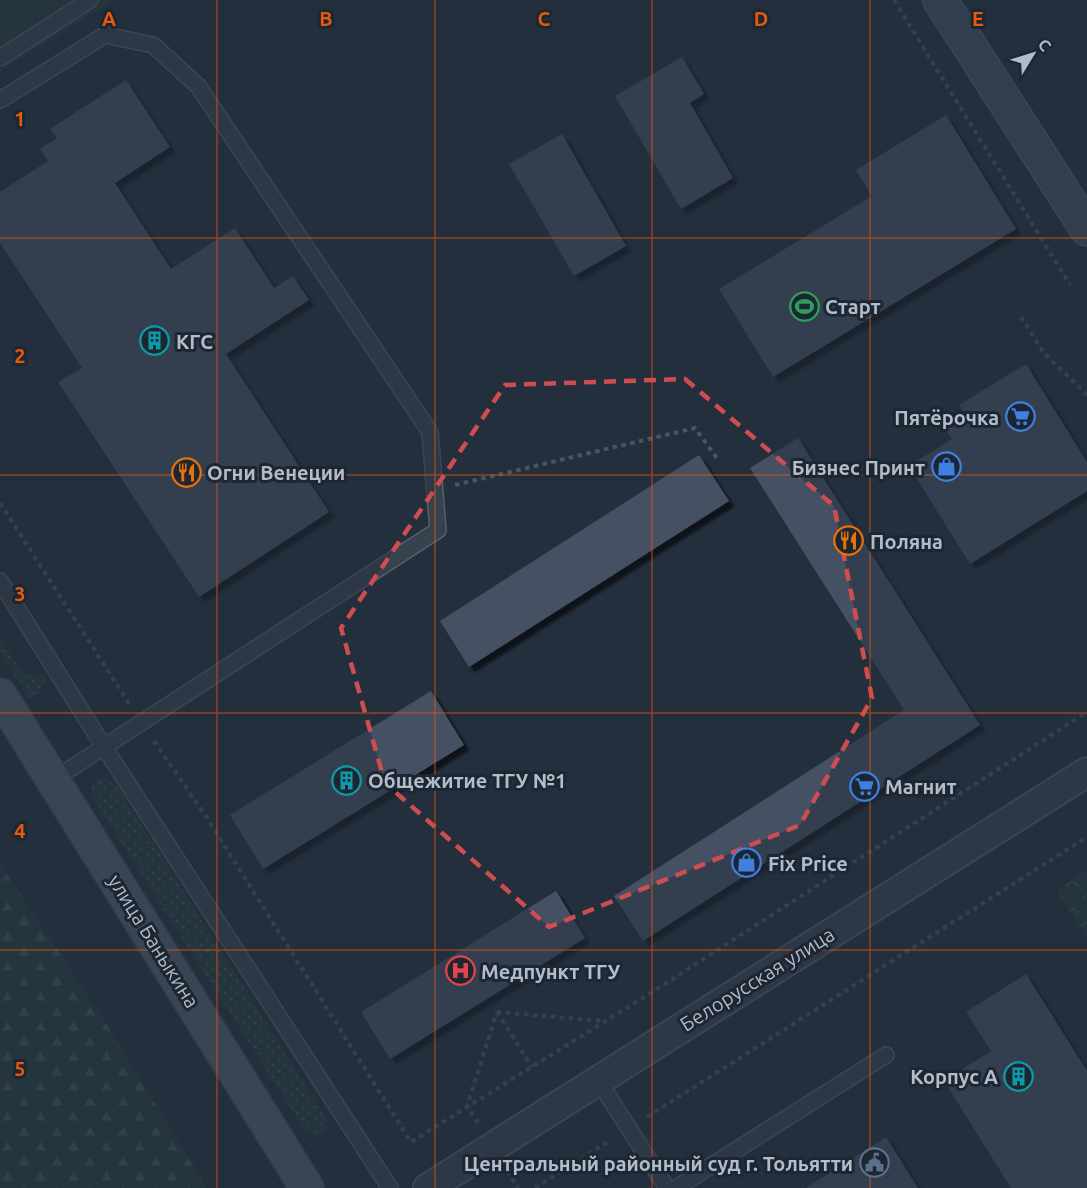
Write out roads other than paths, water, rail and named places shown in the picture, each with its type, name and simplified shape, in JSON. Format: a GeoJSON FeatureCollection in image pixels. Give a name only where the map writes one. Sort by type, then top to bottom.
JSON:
{"type":"FeatureCollection","features":[{"type":"Feature","properties":{"kind":"main road","name":"улица Баныкина"},"geometry":{"type":"LineString","coordinates":[[0,695],[307,1188]]}},
{"type":"Feature","properties":{"kind":"street"},"geometry":{"type":"LineString","coordinates":[[940,0],[1087,229]]}},
{"type":"Feature","properties":{"kind":"street","name":"Белорусская улица"},"geometry":{"type":"LineString","coordinates":[[428,1188],[1087,772]]}},
{"type":"Feature","properties":{"kind":"lane"},"geometry":{"type":"LineString","coordinates":[[0,57],[90,0]]}},
{"type":"Feature","properties":{"kind":"lane"},"geometry":{"type":"LineString","coordinates":[[0,100],[105,35],[153,45],[198,86],[430,432],[435,490],[438,530],[53,780]]}},
{"type":"Feature","properties":{"kind":"lane"},"geometry":{"type":"LineString","coordinates":[[0,581],[104,747],[390,1188]]}},
{"type":"Feature","properties":{"kind":"lane"},"geometry":{"type":"LineString","coordinates":[[676,1188],[886,1055]]}},
{"type":"Feature","properties":{"kind":"lane"},"geometry":{"type":"LineString","coordinates":[[598,1080],[667,1188]]}},
{"type":"Feature","properties":{"kind":"place","name":"Старт"},"geometry":{"type":"Point","coordinates":[804,306]}},
{"type":"Feature","properties":{"kind":"place","name":"КГС"},"geometry":{"type":"Point","coordinates":[155,341]}},
{"type":"Feature","properties":{"kind":"place","name":"Пятёрочка"},"geometry":{"type":"Point","coordinates":[1020,417]}},
{"type":"Feature","properties":{"kind":"place","name":"Бизнес Принт"},"geometry":{"type":"Point","coordinates":[946,467]}},
{"type":"Feature","properties":{"kind":"place","name":"Огни Венеции"},"geometry":{"type":"Point","coordinates":[186,472]}},
{"type":"Feature","properties":{"kind":"place","name":"Поляна"},"geometry":{"type":"Point","coordinates":[849,541]}},
{"type":"Feature","properties":{"kind":"place","name":"Общежитие ТГУ №1"},"geometry":{"type":"Point","coordinates":[347,780]}},
{"type":"Feature","properties":{"kind":"place","name":"Магнит"},"geometry":{"type":"Point","coordinates":[864,786]}},
{"type":"Feature","properties":{"kind":"place","name":"Fix Price"},"geometry":{"type":"Point","coordinates":[747,863]}},
{"type":"Feature","properties":{"kind":"place","name":"Медпункт ТГУ"},"geometry":{"type":"Point","coordinates":[460,971]}},
{"type":"Feature","properties":{"kind":"place","name":"Корпус А"},"geometry":{"type":"Point","coordinates":[1019,1076]}},
{"type":"Feature","properties":{"kind":"place","name":"Центральный районный суд г. Тольятти"},"geometry":{"type":"Point","coordinates":[874,1163]}}]}
